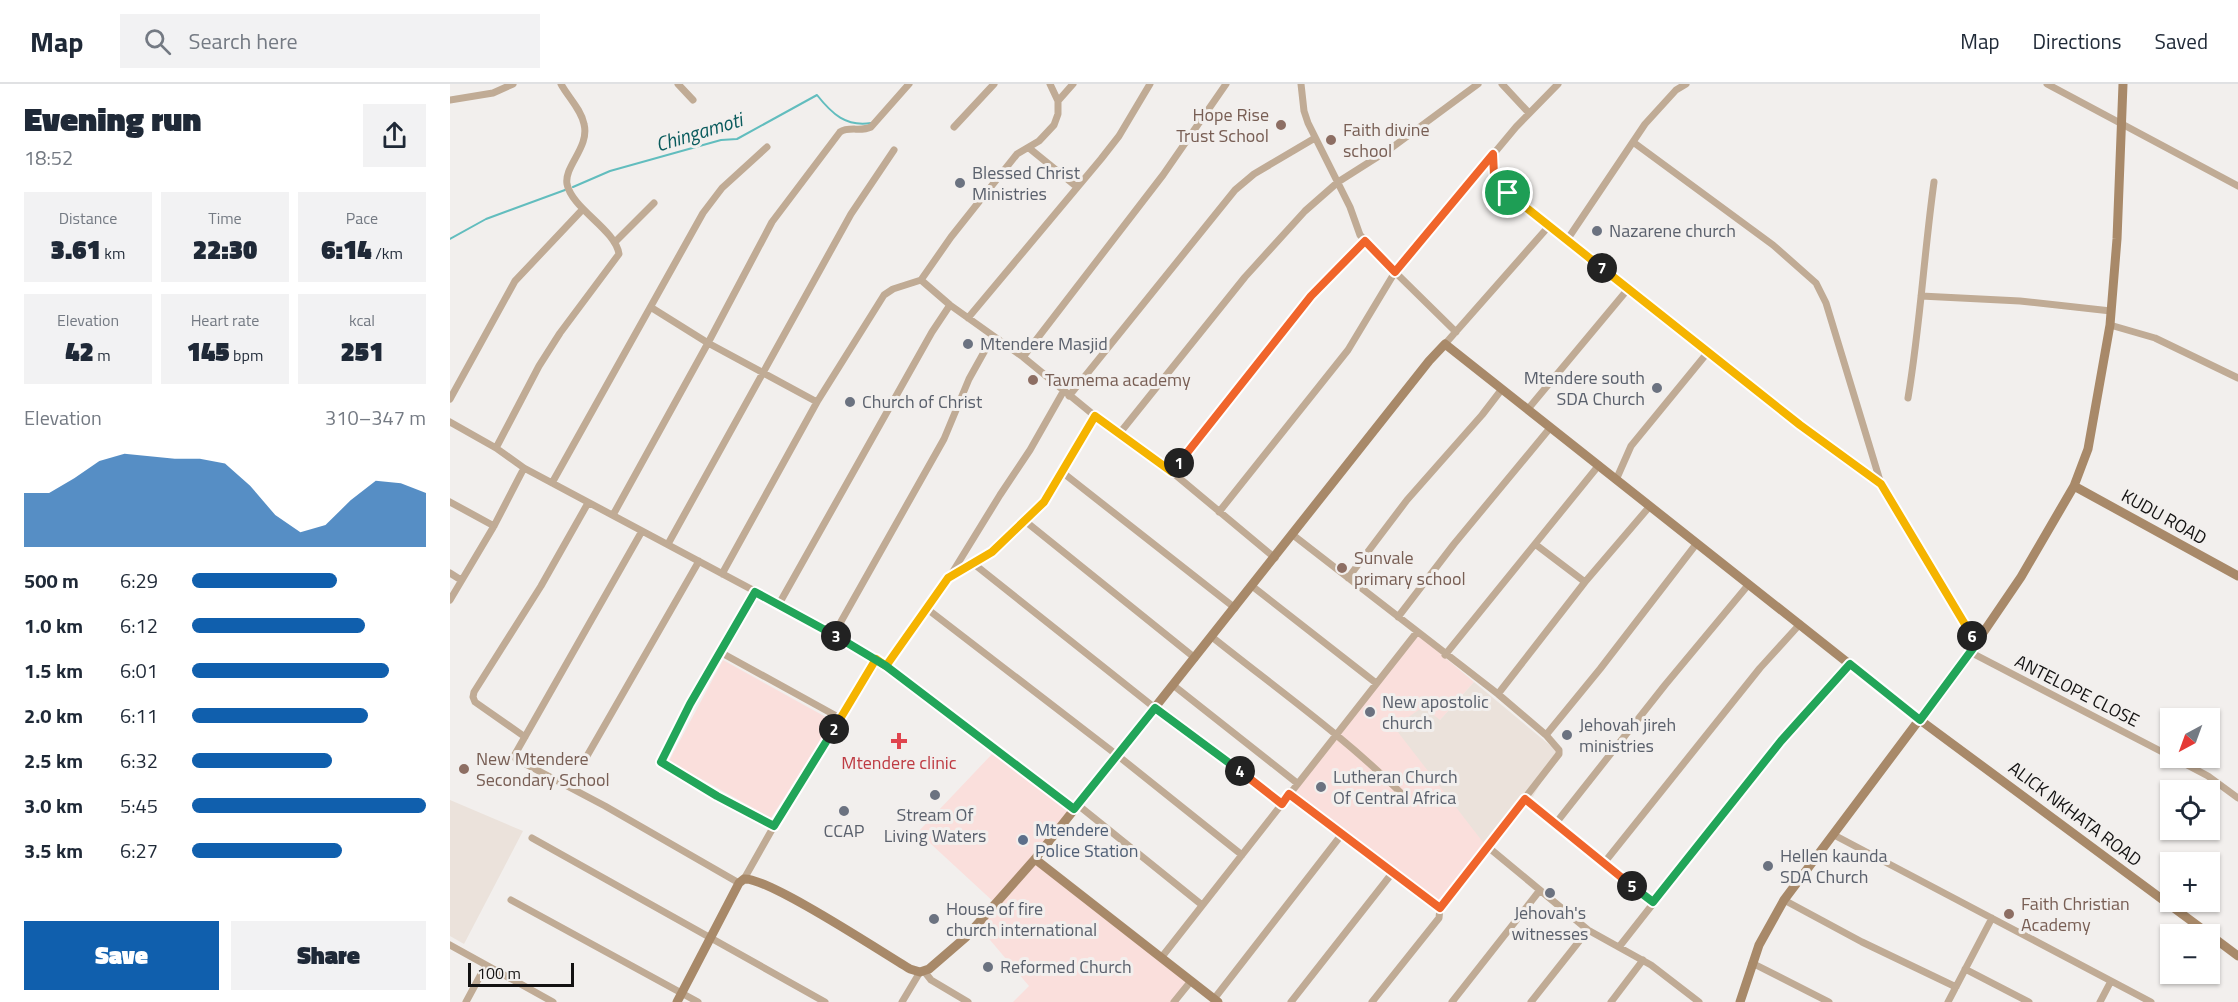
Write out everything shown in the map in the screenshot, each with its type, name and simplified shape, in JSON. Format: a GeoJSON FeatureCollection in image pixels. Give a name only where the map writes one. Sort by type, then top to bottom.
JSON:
{"type":"FeatureCollection","features":[{"type":"Feature","properties":{"kind":"main road"},"geometry":{"type":"LineString","coordinates":[[1740,1002],[1752,963],[1767,929],[1784,900],[1977,643],[2021,577],[2074,486],[2088,449],[2110,325],[2117,239],[2123,84]]}},
{"type":"Feature","properties":{"kind":"main road"},"geometry":{"type":"LineString","coordinates":[[679,997],[742,881],[761,882],[811,909],[910,969],[922,971],[933,965],[966,937],[1035,859],[1429,361],[1445,344]]}},
{"type":"Feature","properties":{"kind":"main road","name":"ALICK NKHATA ROAD"},"geometry":{"type":"LineString","coordinates":[[1445,344],[1920,720],[2194,924]]}},
{"type":"Feature","properties":{"kind":"main road","name":"KUDU ROAD"},"geometry":{"type":"LineString","coordinates":[[2074,486],[2238,576]]}},
{"type":"Feature","properties":{"kind":"main road"},"geometry":{"type":"LineString","coordinates":[[1035,859],[1216,1000]]}},
{"type":"Feature","properties":{"kind":"main road","name":"ALICK NKHATA ROAD"},"geometry":{"type":"LineString","coordinates":[[2220,943],[2238,956]]}},
{"type":"Feature","properties":{"kind":"street"},"geometry":{"type":"LineString","coordinates":[[450,100],[493,93],[513,84]]}},
{"type":"Feature","properties":{"kind":"street"},"geometry":{"type":"LineString","coordinates":[[496,448],[539,366],[560,333],[619,254],[615,242],[583,209],[567,186],[567,181],[585,140],[586,131],[579,111],[561,84]]}},
{"type":"Feature","properties":{"kind":"street"},"geometry":{"type":"LineString","coordinates":[[678,84],[693,100]]}},
{"type":"Feature","properties":{"kind":"street"},"geometry":{"type":"LineString","coordinates":[[613,516],[772,222],[840,132],[846,129],[866,130],[909,84]]}},
{"type":"Feature","properties":{"kind":"street"},"geometry":{"type":"LineString","coordinates":[[954,127],[994,84]]}},
{"type":"Feature","properties":{"kind":"street"},"geometry":{"type":"LineString","coordinates":[[722,574],[817,402],[884,295],[893,289],[921,280],[1017,154],[1047,135],[1054,125],[1058,114],[1058,101],[1050,84]]}},
{"type":"Feature","properties":{"kind":"street"},"geometry":{"type":"LineString","coordinates":[[1058,101],[1073,84]]}},
{"type":"Feature","properties":{"kind":"street"},"geometry":{"type":"LineString","coordinates":[[968,318],[1119,136],[1150,84]]}},
{"type":"Feature","properties":{"kind":"street"},"geometry":{"type":"LineString","coordinates":[[1023,357],[1168,167],[1226,84]]}},
{"type":"Feature","properties":{"kind":"street"},"geometry":{"type":"LineString","coordinates":[[1301,84],[1304,111],[1315,138],[1365,241],[1456,332]]}},
{"type":"Feature","properties":{"kind":"street"},"geometry":{"type":"LineString","coordinates":[[1119,434],[1245,277],[1305,211],[1338,182],[1390,149],[1478,84]]}},
{"type":"Feature","properties":{"kind":"street"},"geometry":{"type":"LineString","coordinates":[[1502,84],[1529,113]]}},
{"type":"Feature","properties":{"kind":"street"},"geometry":{"type":"LineString","coordinates":[[1219,512],[1348,350],[1395,272],[1493,154],[1558,84]]}},
{"type":"Feature","properties":{"kind":"street"},"geometry":{"type":"LineString","coordinates":[[1567,240],[1633,142],[1665,101],[1686,84]]}},
{"type":"Feature","properties":{"kind":"street"},"geometry":{"type":"LineString","coordinates":[[2047,84],[2238,186]]}},
{"type":"Feature","properties":{"kind":"street"},"geometry":{"type":"LineString","coordinates":[[886,666],[951,576],[1000,495],[1066,394],[1234,190],[1254,174],[1315,138]]}},
{"type":"Feature","properties":{"kind":"street"},"geometry":{"type":"LineString","coordinates":[[1633,142],[1773,245],[1816,283],[1826,303],[1881,484],[1977,643]]}},
{"type":"Feature","properties":{"kind":"street"},"geometry":{"type":"LineString","coordinates":[[552,483],[711,201],[767,147]]}},
{"type":"Feature","properties":{"kind":"street"},"geometry":{"type":"LineString","coordinates":[[1029,148],[1077,187]]}},
{"type":"Feature","properties":{"kind":"street"},"geometry":{"type":"LineString","coordinates":[[668,544],[851,214],[894,150]]}},
{"type":"Feature","properties":{"kind":"street"},"geometry":{"type":"LineString","coordinates":[[1493,154],[1492,169],[1508,193],[1800,425],[1881,484]]}},
{"type":"Feature","properties":{"kind":"street"},"geometry":{"type":"LineString","coordinates":[[1908,398],[1934,182]]}},
{"type":"Feature","properties":{"kind":"street"},"geometry":{"type":"LineString","coordinates":[[615,242],[654,203]]}},
{"type":"Feature","properties":{"kind":"street"},"geometry":{"type":"LineString","coordinates":[[450,399],[515,281],[583,209]]}},
{"type":"Feature","properties":{"kind":"street"},"geometry":{"type":"LineString","coordinates":[[1445,344],[1549,226]]}},
{"type":"Feature","properties":{"kind":"street"},"geometry":{"type":"LineString","coordinates":[[1172,472],[1311,296],[1365,241]]}},
{"type":"Feature","properties":{"kind":"street"},"geometry":{"type":"LineString","coordinates":[[921,280],[968,318],[1023,357],[1066,394],[1172,472],[1275,558]]}},
{"type":"Feature","properties":{"kind":"street"},"geometry":{"type":"LineString","coordinates":[[1528,409],[1628,289]]}},
{"type":"Feature","properties":{"kind":"street"},"geometry":{"type":"LineString","coordinates":[[1921,296],[2020,301],[2111,311]]}},
{"type":"Feature","properties":{"kind":"street"},"geometry":{"type":"LineString","coordinates":[[779,604],[932,332],[951,305]]}},
{"type":"Feature","properties":{"kind":"street"},"geometry":{"type":"LineString","coordinates":[[652,308],[708,343],[817,402]]}},
{"type":"Feature","properties":{"kind":"street"},"geometry":{"type":"LineString","coordinates":[[2110,325],[2156,338],[2238,378]]}},
{"type":"Feature","properties":{"kind":"street"},"geometry":{"type":"LineString","coordinates":[[834,634],[945,439],[969,379],[993,336]]}},
{"type":"Feature","properties":{"kind":"street"},"geometry":{"type":"LineString","coordinates":[[1616,480],[1631,446],[1708,352]]}},
{"type":"Feature","properties":{"kind":"street"},"geometry":{"type":"LineString","coordinates":[[1348,578],[1407,500],[1482,415],[1502,388]]}},
{"type":"Feature","properties":{"kind":"street"},"geometry":{"type":"LineString","coordinates":[[951,576],[992,552],[1044,502],[1095,416]]}},
{"type":"Feature","properties":{"kind":"street"},"geometry":{"type":"LineString","coordinates":[[450,422],[496,448],[524,468],[779,604],[876,659],[1076,807],[1202,905]]}},
{"type":"Feature","properties":{"kind":"street"},"geometry":{"type":"LineString","coordinates":[[1398,617],[1468,527],[1550,428]]}},
{"type":"Feature","properties":{"kind":"street"},"geometry":{"type":"LineString","coordinates":[[1445,655],[1599,465]]}},
{"type":"Feature","properties":{"kind":"street"},"geometry":{"type":"LineString","coordinates":[[450,600],[494,526],[524,468]]}},
{"type":"Feature","properties":{"kind":"street"},"geometry":{"type":"LineString","coordinates":[[1062,472],[1235,608]]}},
{"type":"Feature","properties":{"kind":"street"},"geometry":{"type":"LineString","coordinates":[[450,502],[494,526]]}},
{"type":"Feature","properties":{"kind":"street"},"geometry":{"type":"LineString","coordinates":[[525,737],[475,702],[474,692],[541,586],[588,503]]}},
{"type":"Feature","properties":{"kind":"street"},"geometry":{"type":"LineString","coordinates":[[1498,694],[1585,582],[1650,506]]}},
{"type":"Feature","properties":{"kind":"street"},"geometry":{"type":"LineString","coordinates":[[1025,521],[1195,658]]}},
{"type":"Feature","properties":{"kind":"street"},"geometry":{"type":"LineString","coordinates":[[642,531],[515,752],[516,759],[742,881],[876,659]]}},
{"type":"Feature","properties":{"kind":"street"},"geometry":{"type":"LineString","coordinates":[[1293,535],[1498,694],[1557,745],[1559,754],[1440,908],[1438,918],[1372,1002]]}},
{"type":"Feature","properties":{"kind":"street"},"geometry":{"type":"LineString","coordinates":[[1546,735],[1697,543]]}},
{"type":"Feature","properties":{"kind":"street"},"geometry":{"type":"LineString","coordinates":[[1535,544],[1585,582]]}},
{"type":"Feature","properties":{"kind":"street"},"geometry":{"type":"LineString","coordinates":[[587,756],[699,561]]}},
{"type":"Feature","properties":{"kind":"street"},"geometry":{"type":"LineString","coordinates":[[974,564],[1155,708],[1282,804]]}},
{"type":"Feature","properties":{"kind":"street"},"geometry":{"type":"LineString","coordinates":[[450,573],[461,580]]}},
{"type":"Feature","properties":{"kind":"street"},"geometry":{"type":"LineString","coordinates":[[1556,823],[1635,721],[1749,584]]}},
{"type":"Feature","properties":{"kind":"street"},"geometry":{"type":"LineString","coordinates":[[1252,586],[1376,684]]}},
{"type":"Feature","properties":{"kind":"street"},"geometry":{"type":"LineString","coordinates":[[755,592],[661,762],[717,796],[774,826]]}},
{"type":"Feature","properties":{"kind":"street"},"geometry":{"type":"LineString","coordinates":[[926,608],[1117,755],[1242,855]]}},
{"type":"Feature","properties":{"kind":"street"},"geometry":{"type":"LineString","coordinates":[[1604,863],[1760,668],[1800,624]]}},
{"type":"Feature","properties":{"kind":"street"},"geometry":{"type":"LineString","coordinates":[[1161,958],[1417,632]]}},
{"type":"Feature","properties":{"kind":"street"},"geometry":{"type":"LineString","coordinates":[[1212,637],[1337,734],[1404,796]]}},
{"type":"Feature","properties":{"kind":"street"},"geometry":{"type":"LineString","coordinates":[[720,652],[840,718]]}},
{"type":"Feature","properties":{"kind":"street","name":"ANTELOPE CLOSE"},"geometry":{"type":"LineString","coordinates":[[1970,652],[2160,751]]}},
{"type":"Feature","properties":{"kind":"street"},"geometry":{"type":"LineString","coordinates":[[1619,947],[1781,741],[1850,664]]}},
{"type":"Feature","properties":{"kind":"street"},"geometry":{"type":"LineString","coordinates":[[1173,685],[1297,783]]}},
{"type":"Feature","properties":{"kind":"street","name":"ANTELOPE CLOSE"},"geometry":{"type":"LineString","coordinates":[[2193,768],[2238,798]]}},
{"type":"Feature","properties":{"kind":"street"},"geometry":{"type":"LineString","coordinates":[[1289,794],[1440,908]]}},
{"type":"Feature","properties":{"kind":"street"},"geometry":{"type":"LineString","coordinates":[[1525,799],[1653,902]]}},
{"type":"Feature","properties":{"kind":"street"},"geometry":{"type":"LineString","coordinates":[[1216,1000],[1342,834]]}},
{"type":"Feature","properties":{"kind":"street"},"geometry":{"type":"LineString","coordinates":[[1834,835],[2151,1002]]}},
{"type":"Feature","properties":{"kind":"street"},"geometry":{"type":"LineString","coordinates":[[532,838],[825,1002]]}},
{"type":"Feature","properties":{"kind":"street"},"geometry":{"type":"LineString","coordinates":[[1488,847],[1588,930],[1643,960],[1699,1002]]}},
{"type":"Feature","properties":{"kind":"street"},"geometry":{"type":"LineString","coordinates":[[1291,1002],[1393,872]]}},
{"type":"Feature","properties":{"kind":"street"},"geometry":{"type":"LineString","coordinates":[[1452,1002],[1540,890]]}},
{"type":"Feature","properties":{"kind":"street"},"geometry":{"type":"LineString","coordinates":[[511,900],[679,997],[698,1002]]}},
{"type":"Feature","properties":{"kind":"street"},"geometry":{"type":"LineString","coordinates":[[1784,900],[1862,942],[1956,987]]}},
{"type":"Feature","properties":{"kind":"street"},"geometry":{"type":"LineString","coordinates":[[1948,1002],[1992,918]]}},
{"type":"Feature","properties":{"kind":"street"},"geometry":{"type":"LineString","coordinates":[[1531,1002],[1588,930]]}},
{"type":"Feature","properties":{"kind":"street"},"geometry":{"type":"LineString","coordinates":[[450,945],[553,1002]]}},
{"type":"Feature","properties":{"kind":"street"},"geometry":{"type":"LineString","coordinates":[[1611,1002],[1643,960]]}},
{"type":"Feature","properties":{"kind":"street"},"geometry":{"type":"LineString","coordinates":[[1752,963],[1829,1002]]}},
{"type":"Feature","properties":{"kind":"street"},"geometry":{"type":"LineString","coordinates":[[466,1002],[486,965]]}},
{"type":"Feature","properties":{"kind":"street"},"geometry":{"type":"LineString","coordinates":[[1965,969],[2028,1002]]}},
{"type":"Feature","properties":{"kind":"street"},"geometry":{"type":"LineString","coordinates":[[902,1002],[922,971],[931,980],[968,1002]]}},
{"type":"Feature","properties":{"kind":"street"},"geometry":{"type":"LineString","coordinates":[[1174,1002],[1191,981]]}},
{"type":"Feature","properties":{"kind":"street"},"geometry":{"type":"LineString","coordinates":[[2100,1002],[2111,981]]}},
{"type":"Feature","properties":{"kind":"shaded area"},"geometry":{"type":"Polygon","coordinates":[[[1418,635],[1474,682],[1440,720],[1489,850],[1437,909],[1290,798],[1418,635]]]}},
{"type":"Feature","properties":{"kind":"shaded area"},"geometry":{"type":"Polygon","coordinates":[[[723,660],[833,721],[771,818],[669,761],[723,660]]]}},
{"type":"Feature","properties":{"kind":"shaded area"},"geometry":{"type":"Polygon","coordinates":[[[1474,682],[1558,752],[1530,802],[1489,850],[1394,727],[1423,707],[1440,720],[1474,682]]]}},
{"type":"Feature","properties":{"kind":"shaded area"},"geometry":{"type":"Polygon","coordinates":[[[993,753],[1073,814],[1036,861],[1191,984],[1175,1002],[1013,1002],[1029,986],[979,927],[997,905],[918,832],[993,753]]]}},
{"type":"Feature","properties":{"kind":"shaded area"},"geometry":{"type":"Polygon","coordinates":[[[450,800],[523,831],[464,944],[450,936],[450,800]]]}},
{"type":"Feature","properties":{"kind":"waterway","name":"Chingamoti"},"geometry":{"type":"LineString","coordinates":[[573,187],[610,171],[721,140],[737,139],[817,95],[840,118],[854,123],[871,123]]}},
{"type":"Feature","properties":{"kind":"waterway","name":"Chingamoti"},"geometry":{"type":"LineString","coordinates":[[450,239],[486,219],[565,190]]}},
{"type":"Feature","properties":{"kind":"place","name":"Hope Rise Trust School"},"geometry":{"type":"Point","coordinates":[1281,125]}},
{"type":"Feature","properties":{"kind":"place","name":"Faith divine school"},"geometry":{"type":"Point","coordinates":[1331,140]}},
{"type":"Feature","properties":{"kind":"place","name":"Blessed Christ Ministries"},"geometry":{"type":"Point","coordinates":[960,183]}},
{"type":"Feature","properties":{"kind":"place","name":"Nazarene church"},"geometry":{"type":"Point","coordinates":[1597,231]}},
{"type":"Feature","properties":{"kind":"place","name":"Mtendere Masjid"},"geometry":{"type":"Point","coordinates":[968,344]}},
{"type":"Feature","properties":{"kind":"place","name":"Tavmema academy"},"geometry":{"type":"Point","coordinates":[1033,380]}},
{"type":"Feature","properties":{"kind":"place","name":"Mtendere south SDA Church"},"geometry":{"type":"Point","coordinates":[1657,388]}},
{"type":"Feature","properties":{"kind":"place","name":"Church of Christ"},"geometry":{"type":"Point","coordinates":[850,402]}},
{"type":"Feature","properties":{"kind":"place","name":"Sunvale primary school"},"geometry":{"type":"Point","coordinates":[1342,568]}},
{"type":"Feature","properties":{"kind":"place","name":"New apostolic church"},"geometry":{"type":"Point","coordinates":[1370,712]}},
{"type":"Feature","properties":{"kind":"place","name":"Jehovah jireh ministries"},"geometry":{"type":"Point","coordinates":[1567,735]}},
{"type":"Feature","properties":{"kind":"place","name":"Mtendere clinic"},"geometry":{"type":"Point","coordinates":[899,741]}},
{"type":"Feature","properties":{"kind":"place","name":"New Mtendere Secondary School"},"geometry":{"type":"Point","coordinates":[464,769]}},
{"type":"Feature","properties":{"kind":"place","name":"Lutheran Church Of Central Africa"},"geometry":{"type":"Point","coordinates":[1321,787]}},
{"type":"Feature","properties":{"kind":"place","name":"Stream Of Living Waters"},"geometry":{"type":"Point","coordinates":[935,795]}},
{"type":"Feature","properties":{"kind":"place","name":"CCAP"},"geometry":{"type":"Point","coordinates":[844,811]}},
{"type":"Feature","properties":{"kind":"place","name":"Mtendere Police Station"},"geometry":{"type":"Point","coordinates":[1023,840]}},
{"type":"Feature","properties":{"kind":"place","name":"Hellen kaunda SDA Church"},"geometry":{"type":"Point","coordinates":[1768,866]}},
{"type":"Feature","properties":{"kind":"place","name":"Jehovah's witnesses"},"geometry":{"type":"Point","coordinates":[1550,893]}},
{"type":"Feature","properties":{"kind":"place","name":"Faith Christian Academy"},"geometry":{"type":"Point","coordinates":[2009,914]}},
{"type":"Feature","properties":{"kind":"place","name":"House of fire church international"},"geometry":{"type":"Point","coordinates":[934,919]}},
{"type":"Feature","properties":{"kind":"place","name":"Reformed Church"},"geometry":{"type":"Point","coordinates":[988,967]}},
{"type":"Feature","properties":{"kind":"route"},"geometry":{"type":"LineString","coordinates":[[1508,193],[1494,175],[1493,154],[1395,272],[1365,241],[1311,296],[1172,472],[1095,416],[1044,502],[992,552],[948,578],[886,666],[876,659],[774,826],[717,796],[661,762],[690,704],[755,592],[876,659],[1074,809],[1155,708],[1282,804],[1289,794],[1440,908],[1525,799],[1653,902],[1809,707],[1850,664],[1920,720],[1977,643],[1967,630],[1881,484],[1800,425],[1508,193]]}}]}
